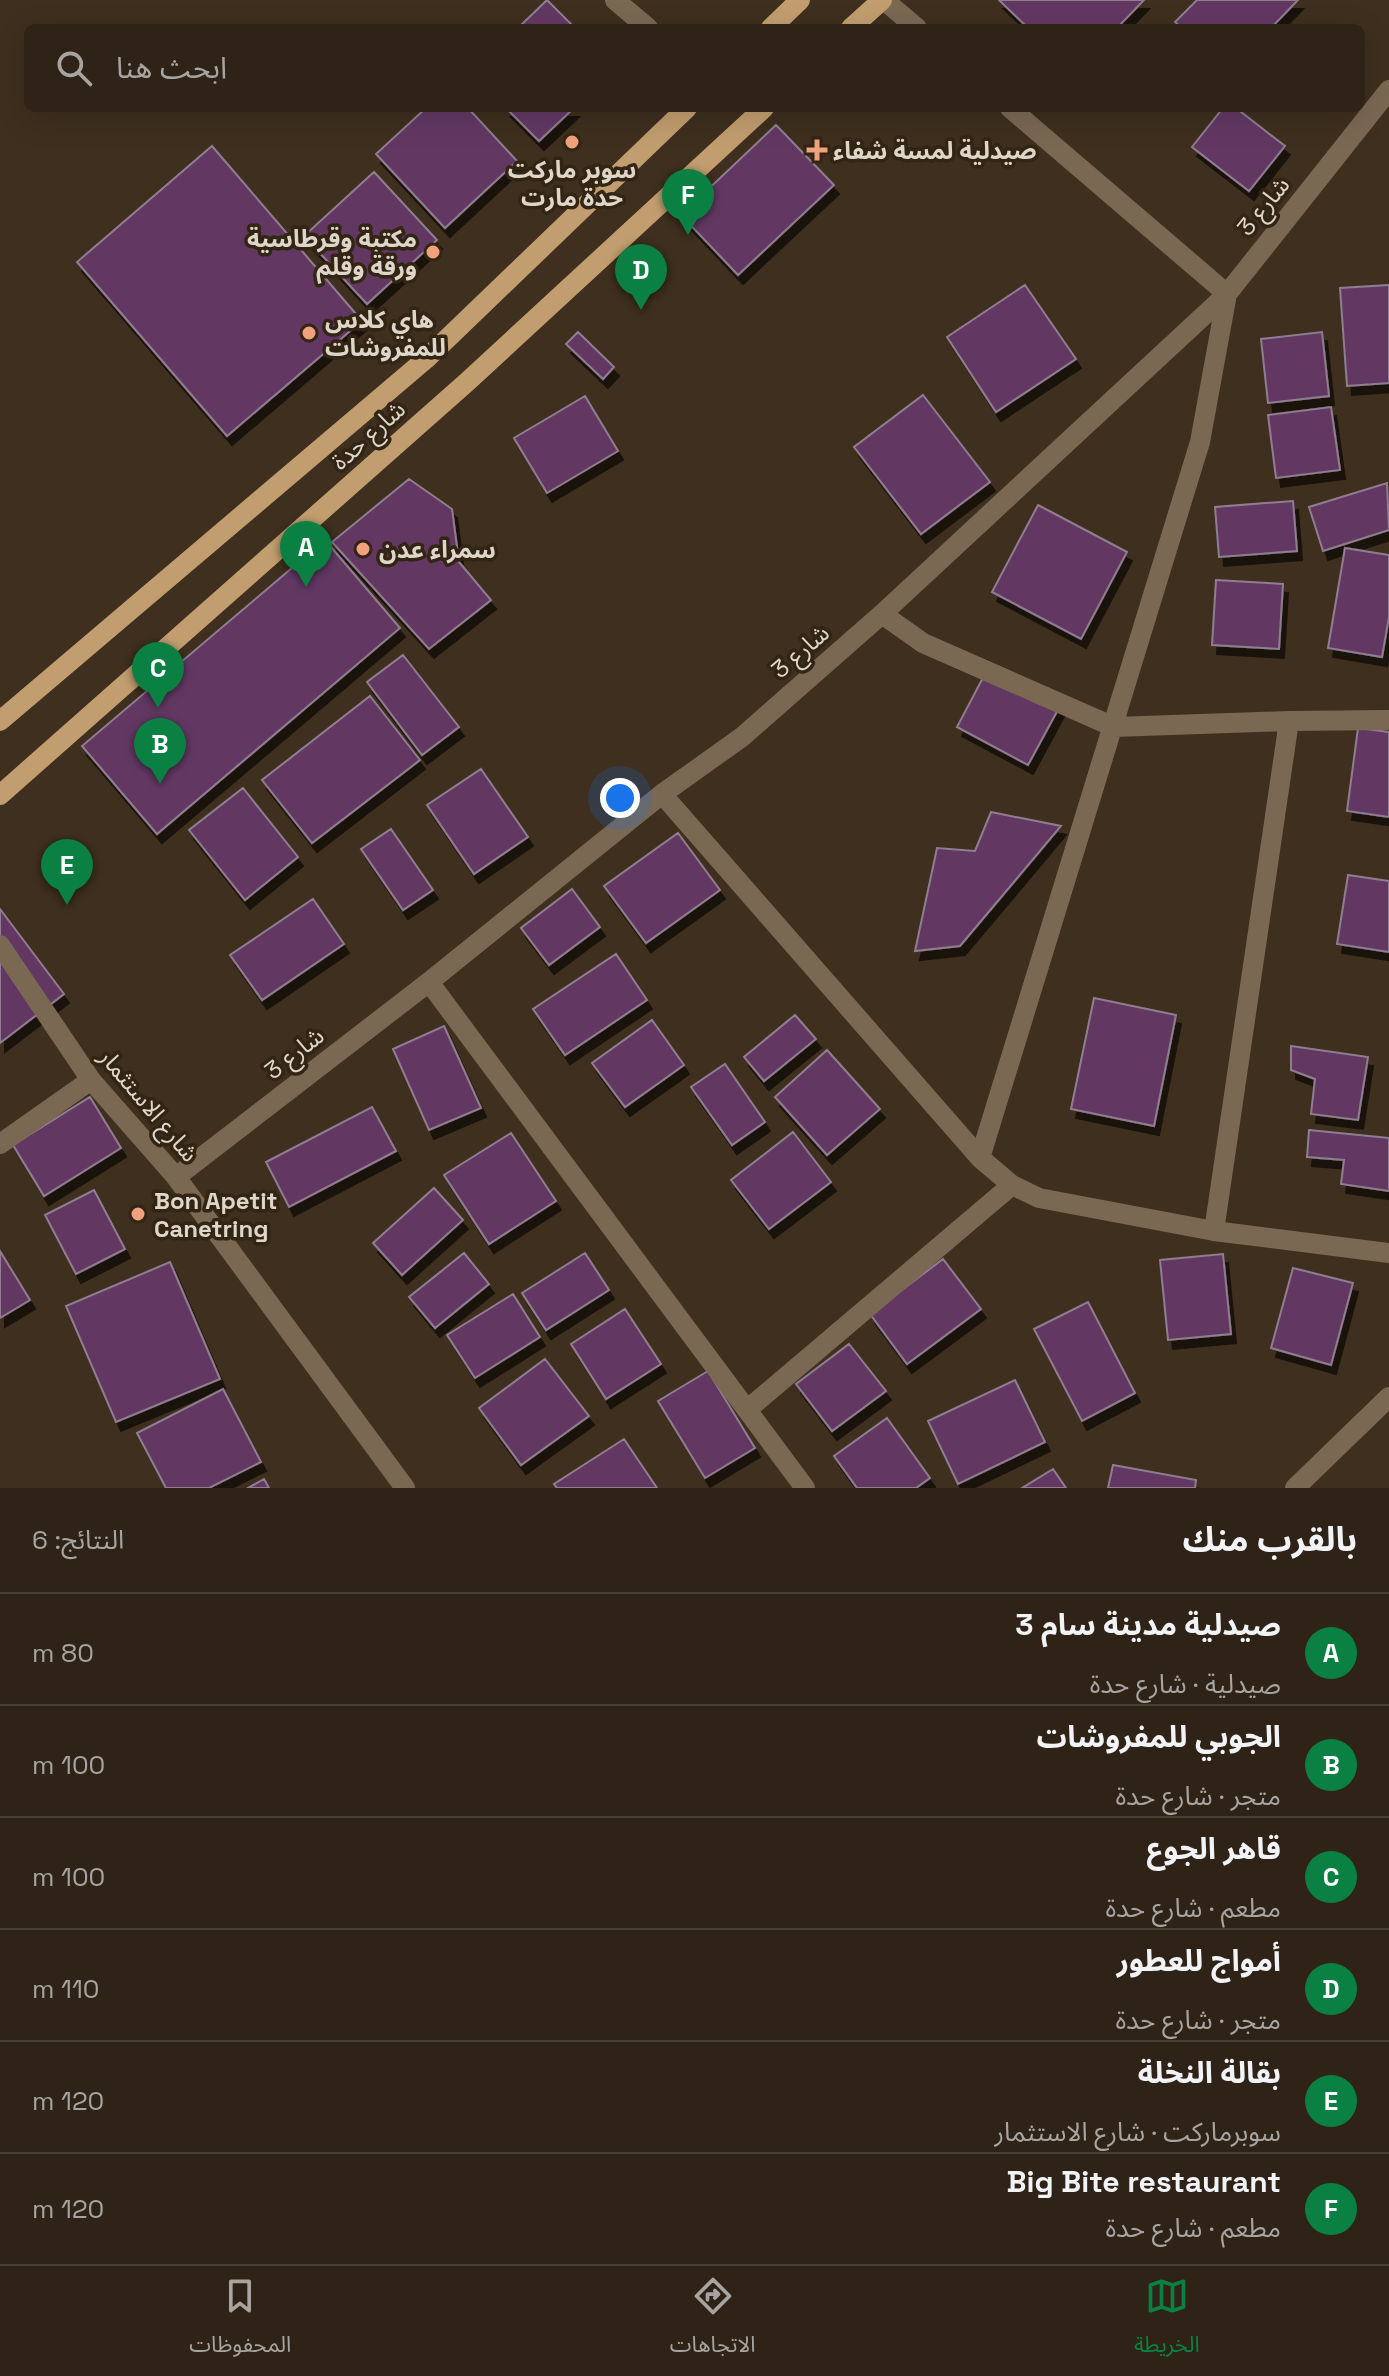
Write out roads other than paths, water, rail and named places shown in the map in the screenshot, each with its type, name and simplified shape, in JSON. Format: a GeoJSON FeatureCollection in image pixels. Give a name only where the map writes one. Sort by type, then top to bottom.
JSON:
{"type":"FeatureCollection","features":[{"type":"Feature","properties":{"kind":"main road"},"geometry":{"type":"LineString","coordinates":[[775,24],[800,0]]}},
{"type":"Feature","properties":{"kind":"main road"},"geometry":{"type":"LineString","coordinates":[[856,24],[883,0]]}},
{"type":"Feature","properties":{"kind":"main road","name":"شارع حدة"},"geometry":{"type":"LineString","coordinates":[[0,721],[426,359],[683,112]]}},
{"type":"Feature","properties":{"kind":"main road","name":"شارع حدة"},"geometry":{"type":"LineString","coordinates":[[0,795],[467,382],[760,112]]}},
{"type":"Feature","properties":{"kind":"street"},"geometry":{"type":"LineString","coordinates":[[615,0],[643,24]]}},
{"type":"Feature","properties":{"kind":"street"},"geometry":{"type":"LineString","coordinates":[[883,0],[912,24]]}},
{"type":"Feature","properties":{"kind":"street","name":"شارع 3"},"geometry":{"type":"LineString","coordinates":[[176,1177],[429,982],[662,794],[742,737],[882,614],[1227,294],[1389,90]]}},
{"type":"Feature","properties":{"kind":"street"},"geometry":{"type":"LineString","coordinates":[[980,1158],[1200,442],[1227,294],[1015,112]]}},
{"type":"Feature","properties":{"kind":"street"},"geometry":{"type":"LineString","coordinates":[[882,614],[923,643],[1114,727],[1389,719]]}},
{"type":"Feature","properties":{"kind":"street"},"geometry":{"type":"LineString","coordinates":[[1214,1231],[1289,721]]}},
{"type":"Feature","properties":{"kind":"street"},"geometry":{"type":"LineString","coordinates":[[662,794],[980,1158],[1012,1185],[1039,1198],[1214,1231],[1389,1253]]}},
{"type":"Feature","properties":{"kind":"street","name":"شارع الاستثمار"},"geometry":{"type":"LineString","coordinates":[[0,945],[91,1080],[176,1177],[405,1488]]}},
{"type":"Feature","properties":{"kind":"street"},"geometry":{"type":"LineString","coordinates":[[429,982],[805,1488]]}},
{"type":"Feature","properties":{"kind":"street"},"geometry":{"type":"LineString","coordinates":[[0,1144],[91,1080]]}},
{"type":"Feature","properties":{"kind":"street"},"geometry":{"type":"LineString","coordinates":[[748,1409],[1012,1185]]}},
{"type":"Feature","properties":{"kind":"street"},"geometry":{"type":"LineString","coordinates":[[1295,1488],[1389,1397]]}},
{"type":"Feature","properties":{"kind":"place","name":"سوبر ماركت حدة مارت"},"geometry":{"type":"Point","coordinates":[572,142]}},
{"type":"Feature","properties":{"kind":"place","name":"صيدلية لمسة شفاء"},"geometry":{"type":"Point","coordinates":[817,150]}},
{"type":"Feature","properties":{"kind":"place","name":"Big Bite restaurant"},"geometry":{"type":"Point","coordinates":[688,235]}},
{"type":"Feature","properties":{"kind":"place","name":"مكتبة وقرطاسية ورقة وقلم"},"geometry":{"type":"Point","coordinates":[433,252]}},
{"type":"Feature","properties":{"kind":"place","name":"أمواج للعطور"},"geometry":{"type":"Point","coordinates":[641,310]}},
{"type":"Feature","properties":{"kind":"place","name":"هاي كلاس للمفروشات"},"geometry":{"type":"Point","coordinates":[309,333]}},
{"type":"Feature","properties":{"kind":"place","name":"سمراء عدن"},"geometry":{"type":"Point","coordinates":[363,549]}},
{"type":"Feature","properties":{"kind":"place","name":"صيدلية مدينة سام 3"},"geometry":{"type":"Point","coordinates":[306,587]}},
{"type":"Feature","properties":{"kind":"place","name":"قاهر الجوع"},"geometry":{"type":"Point","coordinates":[158,708]}},
{"type":"Feature","properties":{"kind":"place","name":"الجوبي للمفروشات"},"geometry":{"type":"Point","coordinates":[160,784]}},
{"type":"Feature","properties":{"kind":"place","name":"بقالة النخلة"},"geometry":{"type":"Point","coordinates":[67,905]}},
{"type":"Feature","properties":{"kind":"place","name":"Bon Apetit Canetring"},"geometry":{"type":"Point","coordinates":[138,1214]}}]}
